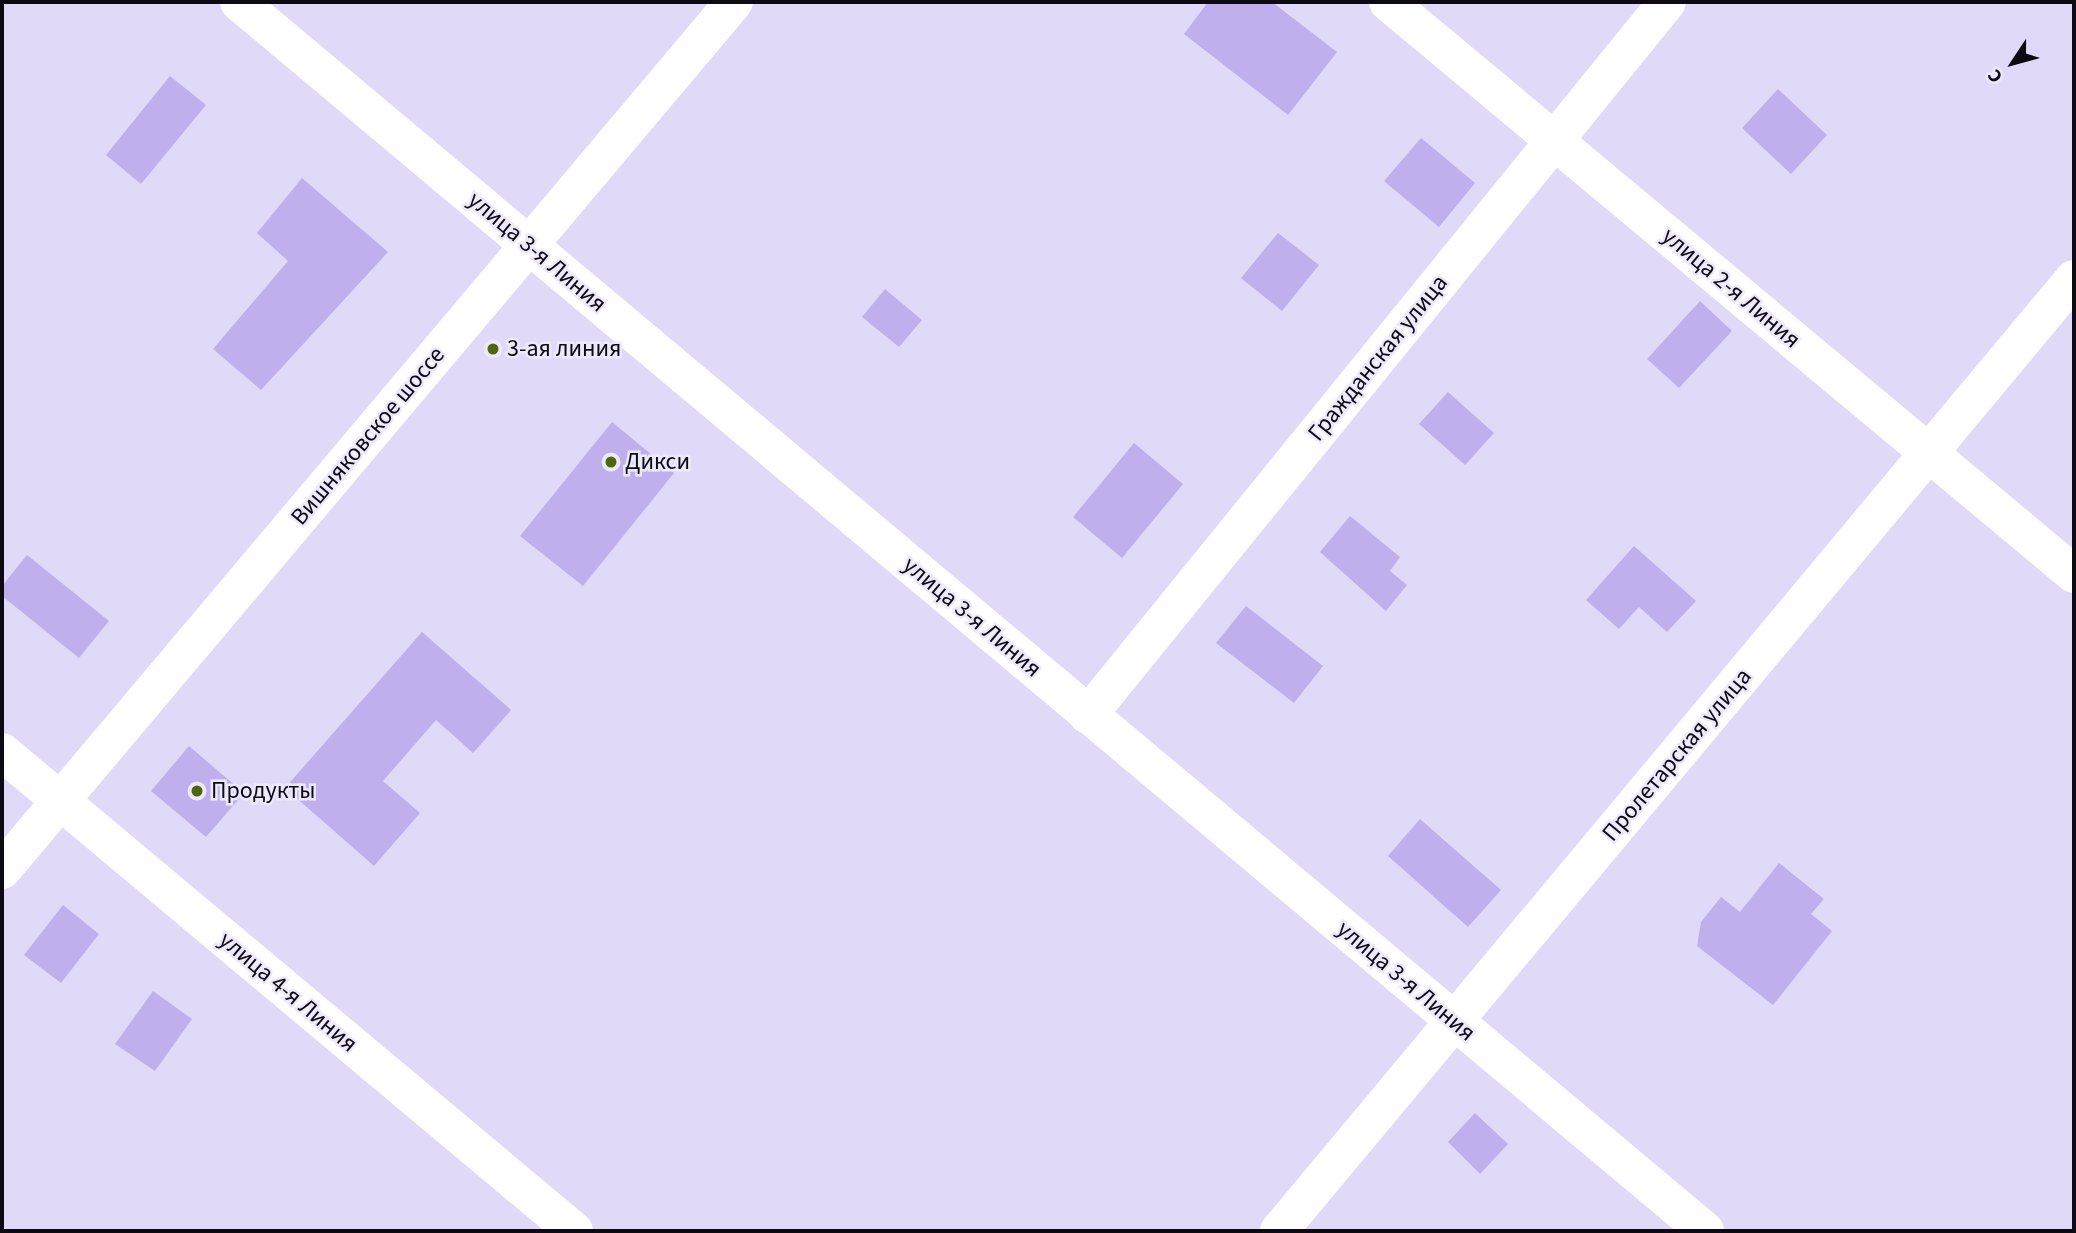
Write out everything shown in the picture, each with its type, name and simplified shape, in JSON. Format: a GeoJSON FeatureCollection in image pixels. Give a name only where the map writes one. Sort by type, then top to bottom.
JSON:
{"type":"FeatureCollection","features":[{"type":"Feature","properties":{"kind":"street","name":"улица 3-я Линия"},"geometry":{"type":"LineString","coordinates":[[239,2],[1705,1231]]}},
{"type":"Feature","properties":{"kind":"street","name":"Вишняковское шоссе"},"geometry":{"type":"LineString","coordinates":[[2,870],[61,803],[527,244],[734,2]]}},
{"type":"Feature","properties":{"kind":"street","name":"улица 2-я Линия"},"geometry":{"type":"LineString","coordinates":[[1388,2],[2074,574]]}},
{"type":"Feature","properties":{"kind":"street","name":"Гражданская улица"},"geometry":{"type":"LineString","coordinates":[[1088,715],[1667,2]]}},
{"type":"Feature","properties":{"kind":"street","name":"Пролетарская улица"},"geometry":{"type":"LineString","coordinates":[[1279,1231],[2074,279]]}},
{"type":"Feature","properties":{"kind":"street","name":"улица 4-я Линия"},"geometry":{"type":"LineString","coordinates":[[2,752],[574,1231]]}},
{"type":"Feature","properties":{"kind":"building"},"geometry":{"type":"Polygon","coordinates":[[[1208,2],[1272,2],[1337,52],[1288,115],[1184,34],[1208,2]]]}},
{"type":"Feature","properties":{"kind":"building"},"geometry":{"type":"Polygon","coordinates":[[[170,76],[206,105],[141,184],[106,155],[170,76]]]}},
{"type":"Feature","properties":{"kind":"building"},"geometry":{"type":"Polygon","coordinates":[[[1778,89],[1827,135],[1791,174],[1742,128],[1778,89]]]}},
{"type":"Feature","properties":{"kind":"building"},"geometry":{"type":"Polygon","coordinates":[[[1421,138],[1475,183],[1439,227],[1384,181],[1421,138]]]}},
{"type":"Feature","properties":{"kind":"building"},"geometry":{"type":"Polygon","coordinates":[[[302,178],[388,252],[261,390],[213,349],[288,261],[257,233],[302,178]]]}},
{"type":"Feature","properties":{"kind":"building"},"geometry":{"type":"Polygon","coordinates":[[[1278,233],[1319,265],[1282,311],[1241,278],[1278,233]]]}},
{"type":"Feature","properties":{"kind":"building"},"geometry":{"type":"Polygon","coordinates":[[[885,289],[922,320],[899,347],[862,317],[885,289]]]}},
{"type":"Feature","properties":{"kind":"building"},"geometry":{"type":"Polygon","coordinates":[[[1700,301],[1732,331],[1679,388],[1647,359],[1700,301]]]}},
{"type":"Feature","properties":{"kind":"building"},"geometry":{"type":"Polygon","coordinates":[[[1448,392],[1494,433],[1465,465],[1419,424],[1448,392]]]}},
{"type":"Feature","properties":{"kind":"building"},"geometry":{"type":"Polygon","coordinates":[[[612,422],[674,473],[583,586],[520,536],[612,422]]]}},
{"type":"Feature","properties":{"kind":"building"},"geometry":{"type":"Polygon","coordinates":[[[1134,443],[1183,484],[1122,558],[1073,517],[1134,443]]]}},
{"type":"Feature","properties":{"kind":"building"},"geometry":{"type":"Polygon","coordinates":[[[1350,516],[1400,557],[1390,571],[1407,585],[1386,611],[1320,552],[1350,516]]]}},
{"type":"Feature","properties":{"kind":"building"},"geometry":{"type":"Polygon","coordinates":[[[1634,546],[1696,601],[1667,632],[1639,607],[1619,629],[1586,600],[1634,546]]]}},
{"type":"Feature","properties":{"kind":"building"},"geometry":{"type":"Polygon","coordinates":[[[27,555],[109,621],[79,658],[2,596],[2,586],[27,555]]]}},
{"type":"Feature","properties":{"kind":"building"},"geometry":{"type":"Polygon","coordinates":[[[1246,606],[1323,666],[1294,703],[1216,643],[1246,606]]]}},
{"type":"Feature","properties":{"kind":"building"},"geometry":{"type":"Polygon","coordinates":[[[422,632],[511,710],[473,753],[436,720],[383,781],[420,813],[374,866],[285,788],[422,632]]]}},
{"type":"Feature","properties":{"kind":"building"},"geometry":{"type":"Polygon","coordinates":[[[189,746],[244,793],[206,837],[151,791],[189,746]]]}},
{"type":"Feature","properties":{"kind":"building"},"geometry":{"type":"Polygon","coordinates":[[[1420,819],[1501,890],[1468,927],[1388,856],[1420,819]]]}},
{"type":"Feature","properties":{"kind":"building"},"geometry":{"type":"Polygon","coordinates":[[[1779,863],[1824,899],[1811,914],[1832,931],[1773,1005],[1697,946],[1701,922],[1721,897],[1740,912],[1779,863]]]}},
{"type":"Feature","properties":{"kind":"building"},"geometry":{"type":"Polygon","coordinates":[[[63,905],[99,934],[61,983],[24,955],[63,905]]]}},
{"type":"Feature","properties":{"kind":"building"},"geometry":{"type":"Polygon","coordinates":[[[153,991],[192,1019],[155,1071],[115,1044],[153,991]]]}},
{"type":"Feature","properties":{"kind":"building"},"geometry":{"type":"Polygon","coordinates":[[[1475,1113],[1508,1144],[1480,1174],[1448,1142],[1475,1113]]]}},
{"type":"Feature","properties":{"kind":"place","name":"3-ая линия"},"geometry":{"type":"Point","coordinates":[493,349]}},
{"type":"Feature","properties":{"kind":"place","name":"Дикси"},"geometry":{"type":"Point","coordinates":[611,462]}},
{"type":"Feature","properties":{"kind":"place","name":"Продукты"},"geometry":{"type":"Point","coordinates":[197,791]}}]}
